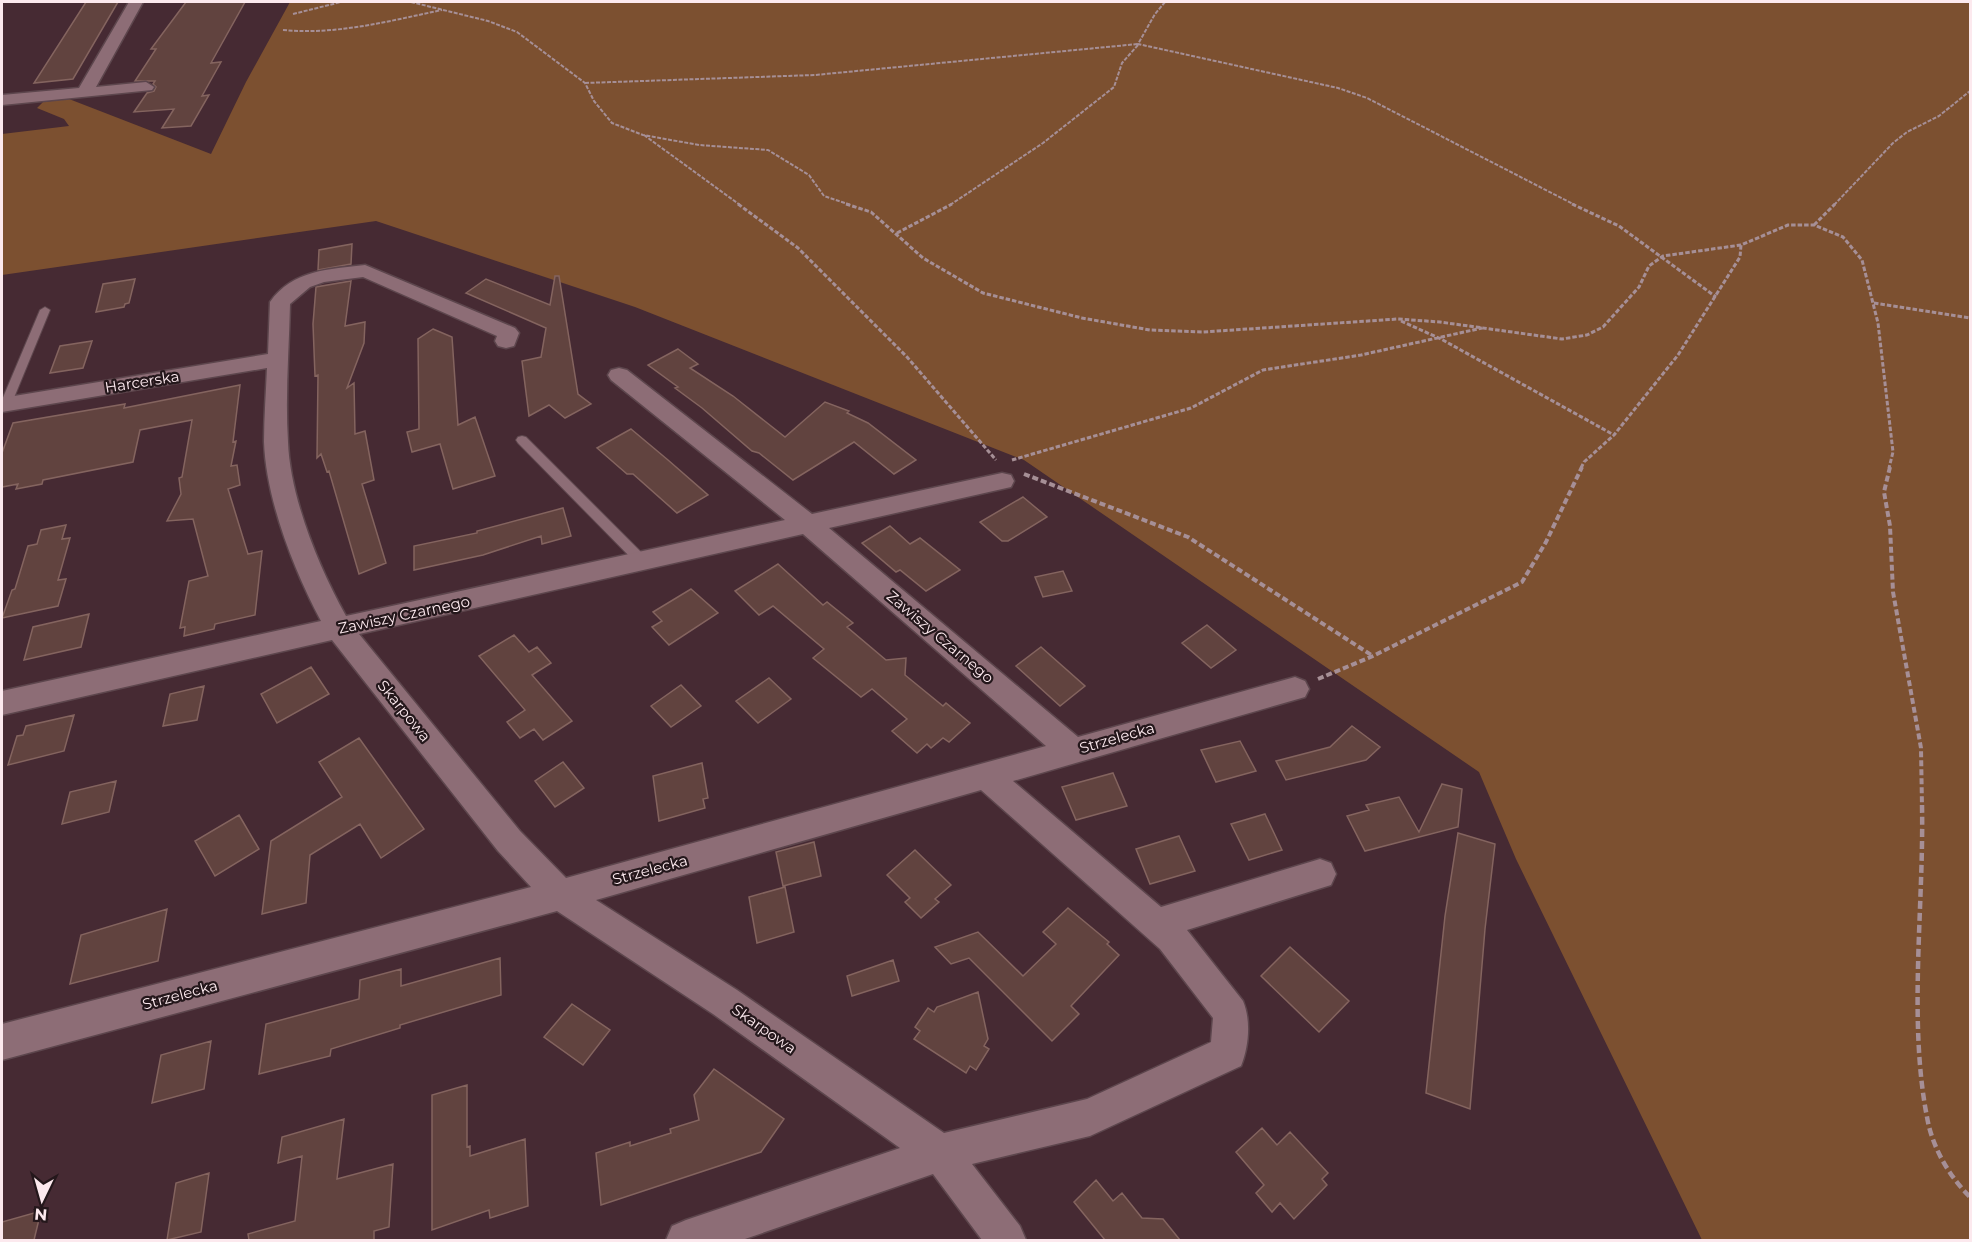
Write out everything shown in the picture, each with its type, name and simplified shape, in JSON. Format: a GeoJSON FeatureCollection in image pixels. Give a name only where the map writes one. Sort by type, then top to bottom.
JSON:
{"type":"FeatureCollection","features":[{"type":"Feature","properties":{"kind":"street"},"geometry":{"type":"LineString","coordinates":[[85,92],[136,2]]}},
{"type":"Feature","properties":{"kind":"street"},"geometry":{"type":"LineString","coordinates":[[2,100],[146,87]]}},
{"type":"Feature","properties":{"kind":"street","name":"Skarpowa"},"geometry":{"type":"LineString","coordinates":[[506,341],[508,333],[365,271],[339,272],[320,276],[303,283],[280,302],[276,443],[283,493],[316,587],[339,629],[509,841],[560,895],[725,1002],[940,1153],[1006,1240]]}},
{"type":"Feature","properties":{"kind":"street","name":"Harcerska"},"geometry":{"type":"LineString","coordinates":[[3,405],[279,359]]}},
{"type":"Feature","properties":{"kind":"street","name":"Zawiszy Czarnego"},"geometry":{"type":"LineString","coordinates":[[619,375],[807,524],[1073,751]]}},
{"type":"Feature","properties":{"kind":"street","name":"Zawiszy Czarnego"},"geometry":{"type":"LineString","coordinates":[[2,703],[643,562],[807,524],[1000,472]]}},
{"type":"Feature","properties":{"kind":"street","name":"Strzelecka"},"geometry":{"type":"LineString","coordinates":[[2,1042],[560,895],[1295,689]]}},
{"type":"Feature","properties":{"kind":"street"},"geometry":{"type":"LineString","coordinates":[[686,1240],[940,1153],[1090,1117],[1228,1053],[1231,1013],[1172,938],[987,777]]}},
{"type":"Feature","properties":{"kind":"street"},"geometry":{"type":"LineString","coordinates":[[1156,924],[1320,874]]}},
{"type":"Feature","properties":{"kind":"lane","name":"Harcerska"},"geometry":{"type":"LineString","coordinates":[[3,405],[45,310]]}},
{"type":"Feature","properties":{"kind":"lane"},"geometry":{"type":"LineString","coordinates":[[522,440],[643,562]]}},
{"type":"Feature","properties":{"kind":"path"},"geometry":{"type":"LineString","coordinates":[[293,14],[341,2]]}},
{"type":"Feature","properties":{"kind":"path"},"geometry":{"type":"LineString","coordinates":[[411,2],[488,21],[517,32],[585,83],[594,101],[612,123],[644,135],[699,145],[768,150],[808,175],[824,196],[871,212],[923,258],[964,284],[983,292],[1082,318],[1150,330],[1203,332],[1398,319],[1562,339],[1587,335],[1603,327],[1639,287],[1649,266],[1664,256],[1741,244],[1788,225],[1814,225],[1843,237],[1862,260],[1874,303],[1887,384],[1893,452],[1884,492],[1890,526],[1893,592],[1922,748],[1923,870],[1918,975],[1920,1061],[1927,1119],[1939,1155],[1960,1187],[1971,1197]]}},
{"type":"Feature","properties":{"kind":"path"},"geometry":{"type":"LineString","coordinates":[[897,233],[963,198],[1043,143],[1114,87],[1122,63],[1138,44],[1155,14],[1165,2]]}},
{"type":"Feature","properties":{"kind":"path"},"geometry":{"type":"LineString","coordinates":[[283,30],[299,33],[350,28],[442,10]]}},
{"type":"Feature","properties":{"kind":"path"},"geometry":{"type":"LineString","coordinates":[[585,83],[815,75],[1138,44],[1338,88],[1367,98],[1549,193],[1619,226],[1664,256],[1716,297]]}},
{"type":"Feature","properties":{"kind":"path"},"geometry":{"type":"LineString","coordinates":[[1814,225],[1841,200],[1884,152],[1908,131],[1918,129],[1955,105],[1971,91]]}},
{"type":"Feature","properties":{"kind":"path"},"geometry":{"type":"LineString","coordinates":[[644,135],[798,248],[907,357],[1000,472],[1188,537],[1373,656]]}},
{"type":"Feature","properties":{"kind":"path"},"geometry":{"type":"LineString","coordinates":[[1295,689],[1373,656],[1522,582],[1546,542],[1584,462],[1614,435],[1678,355],[1740,257],[1741,244]]}},
{"type":"Feature","properties":{"kind":"path"},"geometry":{"type":"LineString","coordinates":[[1874,303],[1971,318]]}},
{"type":"Feature","properties":{"kind":"path"},"geometry":{"type":"LineString","coordinates":[[1398,319],[1441,339],[1614,435]]}},
{"type":"Feature","properties":{"kind":"path"},"geometry":{"type":"LineString","coordinates":[[1000,472],[1191,408],[1263,370],[1441,339],[1484,328]]}},
{"type":"Feature","properties":{"kind":"shaded area"},"geometry":{"type":"Polygon","coordinates":[[[290,2],[1970,2],[1970,1240],[1702,1240],[1516,859],[1479,772],[1024,460],[635,307],[376,221],[2,275],[2,134],[69,126],[64,119],[37,108],[43,102],[69,99],[211,154],[246,82],[290,2]]]}},
{"type":"Feature","properties":{"kind":"building"},"geometry":{"type":"Polygon","coordinates":[[[86,2],[118,2],[73,79],[34,83],[86,2]]]}},
{"type":"Feature","properties":{"kind":"building"},"geometry":{"type":"Polygon","coordinates":[[[186,2],[245,2],[211,63],[221,62],[202,96],[209,95],[191,126],[162,128],[174,109],[134,112],[147,93],[154,91],[156,87],[153,84],[155,81],[135,81],[156,49],[151,49],[186,2]]]}},
{"type":"Feature","properties":{"kind":"building"},"geometry":{"type":"Polygon","coordinates":[[[352,244],[351,264],[318,270],[319,250],[352,244]]]}},
{"type":"Feature","properties":{"kind":"building"},"geometry":{"type":"Polygon","coordinates":[[[555,276],[559,276],[578,394],[591,404],[565,418],[549,405],[529,416],[522,361],[541,357],[546,328],[466,293],[486,279],[550,305],[555,276]]]}},
{"type":"Feature","properties":{"kind":"building"},"geometry":{"type":"Polygon","coordinates":[[[135,279],[129,303],[124,307],[96,312],[103,284],[135,279]]]}},
{"type":"Feature","properties":{"kind":"building"},"geometry":{"type":"Polygon","coordinates":[[[351,281],[345,326],[365,322],[364,343],[347,388],[354,383],[355,434],[365,431],[374,480],[362,484],[386,563],[359,574],[329,471],[327,472],[321,454],[317,458],[318,375],[315,376],[313,324],[316,287],[351,281]]]}},
{"type":"Feature","properties":{"kind":"building"},"geometry":{"type":"Polygon","coordinates":[[[433,329],[452,337],[458,425],[475,417],[495,476],[453,489],[440,444],[412,452],[407,432],[419,429],[418,339],[433,329]]]}},
{"type":"Feature","properties":{"kind":"building"},"geometry":{"type":"Polygon","coordinates":[[[92,341],[83,368],[50,373],[60,346],[92,341]]]}},
{"type":"Feature","properties":{"kind":"building"},"geometry":{"type":"Polygon","coordinates":[[[678,349],[698,364],[690,368],[733,396],[785,437],[825,402],[849,411],[847,413],[868,423],[916,460],[894,474],[854,442],[793,480],[759,453],[752,451],[675,388],[678,387],[648,365],[678,349]]]}},
{"type":"Feature","properties":{"kind":"building"},"geometry":{"type":"Polygon","coordinates":[[[240,385],[233,442],[236,441],[231,466],[237,465],[240,485],[228,489],[248,554],[262,551],[255,615],[215,624],[214,629],[184,636],[185,627],[180,628],[189,581],[208,576],[193,519],[167,521],[181,494],[179,478],[182,477],[192,420],[140,430],[133,462],[43,480],[42,484],[16,489],[18,484],[2,487],[2,453],[13,423],[125,404],[124,408],[240,385]]]}},
{"type":"Feature","properties":{"kind":"building"},"geometry":{"type":"Polygon","coordinates":[[[631,429],[708,495],[677,513],[633,474],[627,474],[597,448],[631,429]]]}},
{"type":"Feature","properties":{"kind":"building"},"geometry":{"type":"Polygon","coordinates":[[[1023,497],[1047,517],[1008,541],[1002,541],[980,522],[1023,497]]]}},
{"type":"Feature","properties":{"kind":"building"},"geometry":{"type":"Polygon","coordinates":[[[563,508],[571,536],[542,544],[541,536],[483,555],[414,570],[414,546],[477,533],[477,531],[563,508]]]}},
{"type":"Feature","properties":{"kind":"building"},"geometry":{"type":"Polygon","coordinates":[[[66,525],[62,539],[70,538],[58,580],[66,579],[58,606],[2,618],[12,590],[15,589],[28,546],[37,544],[41,530],[66,525]]]}},
{"type":"Feature","properties":{"kind":"building"},"geometry":{"type":"Polygon","coordinates":[[[890,526],[910,544],[920,538],[960,570],[926,591],[900,570],[896,572],[862,543],[890,526]]]}},
{"type":"Feature","properties":{"kind":"building"},"geometry":{"type":"Polygon","coordinates":[[[778,564],[823,605],[827,602],[853,623],[847,627],[886,660],[906,658],[905,675],[943,706],[946,703],[970,723],[949,742],[943,738],[931,748],[927,744],[917,753],[892,731],[907,719],[872,689],[861,697],[813,658],[824,649],[773,606],[759,615],[735,591],[778,564]]]}},
{"type":"Feature","properties":{"kind":"building"},"geometry":{"type":"Polygon","coordinates":[[[1063,571],[1072,591],[1043,597],[1035,577],[1063,571]]]}},
{"type":"Feature","properties":{"kind":"building"},"geometry":{"type":"Polygon","coordinates":[[[691,589],[718,613],[669,645],[652,627],[662,621],[653,612],[691,589]]]}},
{"type":"Feature","properties":{"kind":"building"},"geometry":{"type":"Polygon","coordinates":[[[89,614],[81,647],[24,660],[33,627],[89,614]]]}},
{"type":"Feature","properties":{"kind":"building"},"geometry":{"type":"Polygon","coordinates":[[[1207,625],[1236,650],[1211,668],[1182,643],[1207,625]]]}},
{"type":"Feature","properties":{"kind":"building"},"geometry":{"type":"Polygon","coordinates":[[[514,635],[529,652],[537,647],[551,663],[532,675],[572,721],[543,740],[534,729],[520,738],[507,722],[525,710],[479,656],[514,635]]]}},
{"type":"Feature","properties":{"kind":"building"},"geometry":{"type":"Polygon","coordinates":[[[1041,647],[1085,686],[1060,706],[1016,666],[1041,647]]]}},
{"type":"Feature","properties":{"kind":"building"},"geometry":{"type":"Polygon","coordinates":[[[311,667],[329,694],[277,723],[261,694],[311,667]]]}},
{"type":"Feature","properties":{"kind":"building"},"geometry":{"type":"Polygon","coordinates":[[[769,678],[791,699],[758,723],[736,701],[769,678]]]}},
{"type":"Feature","properties":{"kind":"building"},"geometry":{"type":"Polygon","coordinates":[[[681,685],[701,706],[671,727],[651,706],[681,685]]]}},
{"type":"Feature","properties":{"kind":"building"},"geometry":{"type":"Polygon","coordinates":[[[204,686],[197,720],[163,726],[170,694],[204,686]]]}},
{"type":"Feature","properties":{"kind":"building"},"geometry":{"type":"Polygon","coordinates":[[[74,715],[64,751],[8,765],[17,736],[23,735],[26,726],[74,715]]]}},
{"type":"Feature","properties":{"kind":"building"},"geometry":{"type":"Polygon","coordinates":[[[1352,726],[1380,747],[1366,760],[1286,780],[1276,761],[1330,747],[1352,726]]]}},
{"type":"Feature","properties":{"kind":"building"},"geometry":{"type":"Polygon","coordinates":[[[359,738],[424,829],[381,858],[360,824],[310,855],[306,903],[262,914],[271,841],[342,797],[319,762],[359,738]]]}},
{"type":"Feature","properties":{"kind":"building"},"geometry":{"type":"Polygon","coordinates":[[[1240,741],[1256,771],[1216,782],[1201,750],[1240,741]]]}},
{"type":"Feature","properties":{"kind":"building"},"geometry":{"type":"Polygon","coordinates":[[[563,762],[584,788],[555,807],[535,781],[563,762]]]}},
{"type":"Feature","properties":{"kind":"building"},"geometry":{"type":"Polygon","coordinates":[[[702,763],[708,798],[703,799],[705,808],[659,821],[653,776],[702,763]]]}},
{"type":"Feature","properties":{"kind":"building"},"geometry":{"type":"Polygon","coordinates":[[[1113,773],[1127,806],[1076,820],[1062,787],[1113,773]]]}},
{"type":"Feature","properties":{"kind":"building"},"geometry":{"type":"Polygon","coordinates":[[[116,781],[109,812],[62,824],[70,792],[116,781]]]}},
{"type":"Feature","properties":{"kind":"building"},"geometry":{"type":"Polygon","coordinates":[[[1442,784],[1462,789],[1458,827],[1365,851],[1347,816],[1369,810],[1366,805],[1399,797],[1419,832],[1442,784]]]}},
{"type":"Feature","properties":{"kind":"building"},"geometry":{"type":"Polygon","coordinates":[[[1265,814],[1282,850],[1249,860],[1231,824],[1265,814]]]}},
{"type":"Feature","properties":{"kind":"building"},"geometry":{"type":"Polygon","coordinates":[[[239,815],[259,849],[215,876],[195,841],[239,815]]]}},
{"type":"Feature","properties":{"kind":"building"},"geometry":{"type":"Polygon","coordinates":[[[1458,833],[1495,844],[1485,929],[1470,1109],[1426,1093],[1445,916],[1458,833]]]}},
{"type":"Feature","properties":{"kind":"building"},"geometry":{"type":"Polygon","coordinates":[[[1179,836],[1195,871],[1150,884],[1136,849],[1179,836]]]}},
{"type":"Feature","properties":{"kind":"building"},"geometry":{"type":"Polygon","coordinates":[[[814,842],[821,876],[783,886],[776,852],[814,842]]]}},
{"type":"Feature","properties":{"kind":"building"},"geometry":{"type":"Polygon","coordinates":[[[915,850],[951,885],[935,899],[939,902],[921,918],[905,902],[910,898],[887,875],[915,850]]]}},
{"type":"Feature","properties":{"kind":"building"},"geometry":{"type":"Polygon","coordinates":[[[785,887],[794,932],[757,943],[749,897],[785,887]]]}},
{"type":"Feature","properties":{"kind":"building"},"geometry":{"type":"Polygon","coordinates":[[[1068,908],[1109,942],[1107,944],[1119,955],[1071,1006],[1079,1014],[1052,1041],[969,958],[951,964],[935,947],[978,932],[1023,976],[1056,944],[1043,932],[1068,908]]]}},
{"type":"Feature","properties":{"kind":"building"},"geometry":{"type":"Polygon","coordinates":[[[167,909],[158,961],[70,984],[81,935],[167,909]]]}},
{"type":"Feature","properties":{"kind":"building"},"geometry":{"type":"Polygon","coordinates":[[[1290,947],[1349,1001],[1319,1032],[1261,976],[1290,947]]]}},
{"type":"Feature","properties":{"kind":"building"},"geometry":{"type":"Polygon","coordinates":[[[500,958],[501,995],[400,1025],[400,1028],[331,1049],[330,1056],[259,1074],[266,1024],[359,999],[360,980],[401,969],[401,986],[500,958]]]}},
{"type":"Feature","properties":{"kind":"building"},"geometry":{"type":"Polygon","coordinates":[[[893,960],[899,981],[852,996],[847,976],[893,960]]]}},
{"type":"Feature","properties":{"kind":"building"},"geometry":{"type":"Polygon","coordinates":[[[978,992],[988,1039],[984,1046],[989,1049],[976,1070],[970,1066],[966,1073],[914,1039],[920,1031],[915,1027],[928,1008],[934,1012],[937,1007],[978,992]]]}},
{"type":"Feature","properties":{"kind":"building"},"geometry":{"type":"Polygon","coordinates":[[[572,1004],[610,1030],[583,1065],[544,1037],[572,1004]]]}},
{"type":"Feature","properties":{"kind":"building"},"geometry":{"type":"Polygon","coordinates":[[[211,1041],[204,1089],[152,1103],[161,1055],[211,1041]]]}},
{"type":"Feature","properties":{"kind":"building"},"geometry":{"type":"Polygon","coordinates":[[[714,1069],[784,1119],[761,1152],[601,1205],[596,1153],[630,1142],[630,1146],[671,1133],[670,1129],[699,1120],[694,1095],[714,1069]]]}},
{"type":"Feature","properties":{"kind":"building"},"geometry":{"type":"Polygon","coordinates":[[[467,1085],[467,1147],[470,1146],[470,1156],[525,1139],[528,1206],[490,1218],[489,1210],[432,1230],[432,1095],[467,1085]]]}},
{"type":"Feature","properties":{"kind":"building"},"geometry":{"type":"Polygon","coordinates":[[[344,1119],[337,1179],[393,1164],[389,1227],[374,1231],[374,1240],[249,1240],[248,1234],[295,1221],[302,1156],[278,1163],[282,1137],[344,1119]]]}},
{"type":"Feature","properties":{"kind":"building"},"geometry":{"type":"Polygon","coordinates":[[[1262,1128],[1277,1145],[1290,1132],[1328,1173],[1322,1179],[1327,1185],[1294,1219],[1280,1203],[1272,1212],[1256,1193],[1264,1185],[1236,1152],[1262,1128]]]}},
{"type":"Feature","properties":{"kind":"building"},"geometry":{"type":"Polygon","coordinates":[[[209,1173],[201,1232],[167,1240],[176,1183],[209,1173]]]}},
{"type":"Feature","properties":{"kind":"building"},"geometry":{"type":"Polygon","coordinates":[[[1096,1180],[1113,1201],[1122,1193],[1142,1218],[1163,1219],[1180,1240],[1105,1240],[1074,1202],[1096,1180]]]}},
{"type":"Feature","properties":{"kind":"building"},"geometry":{"type":"Polygon","coordinates":[[[41,1211],[34,1240],[2,1240],[2,1222],[41,1211]]]}}]}
